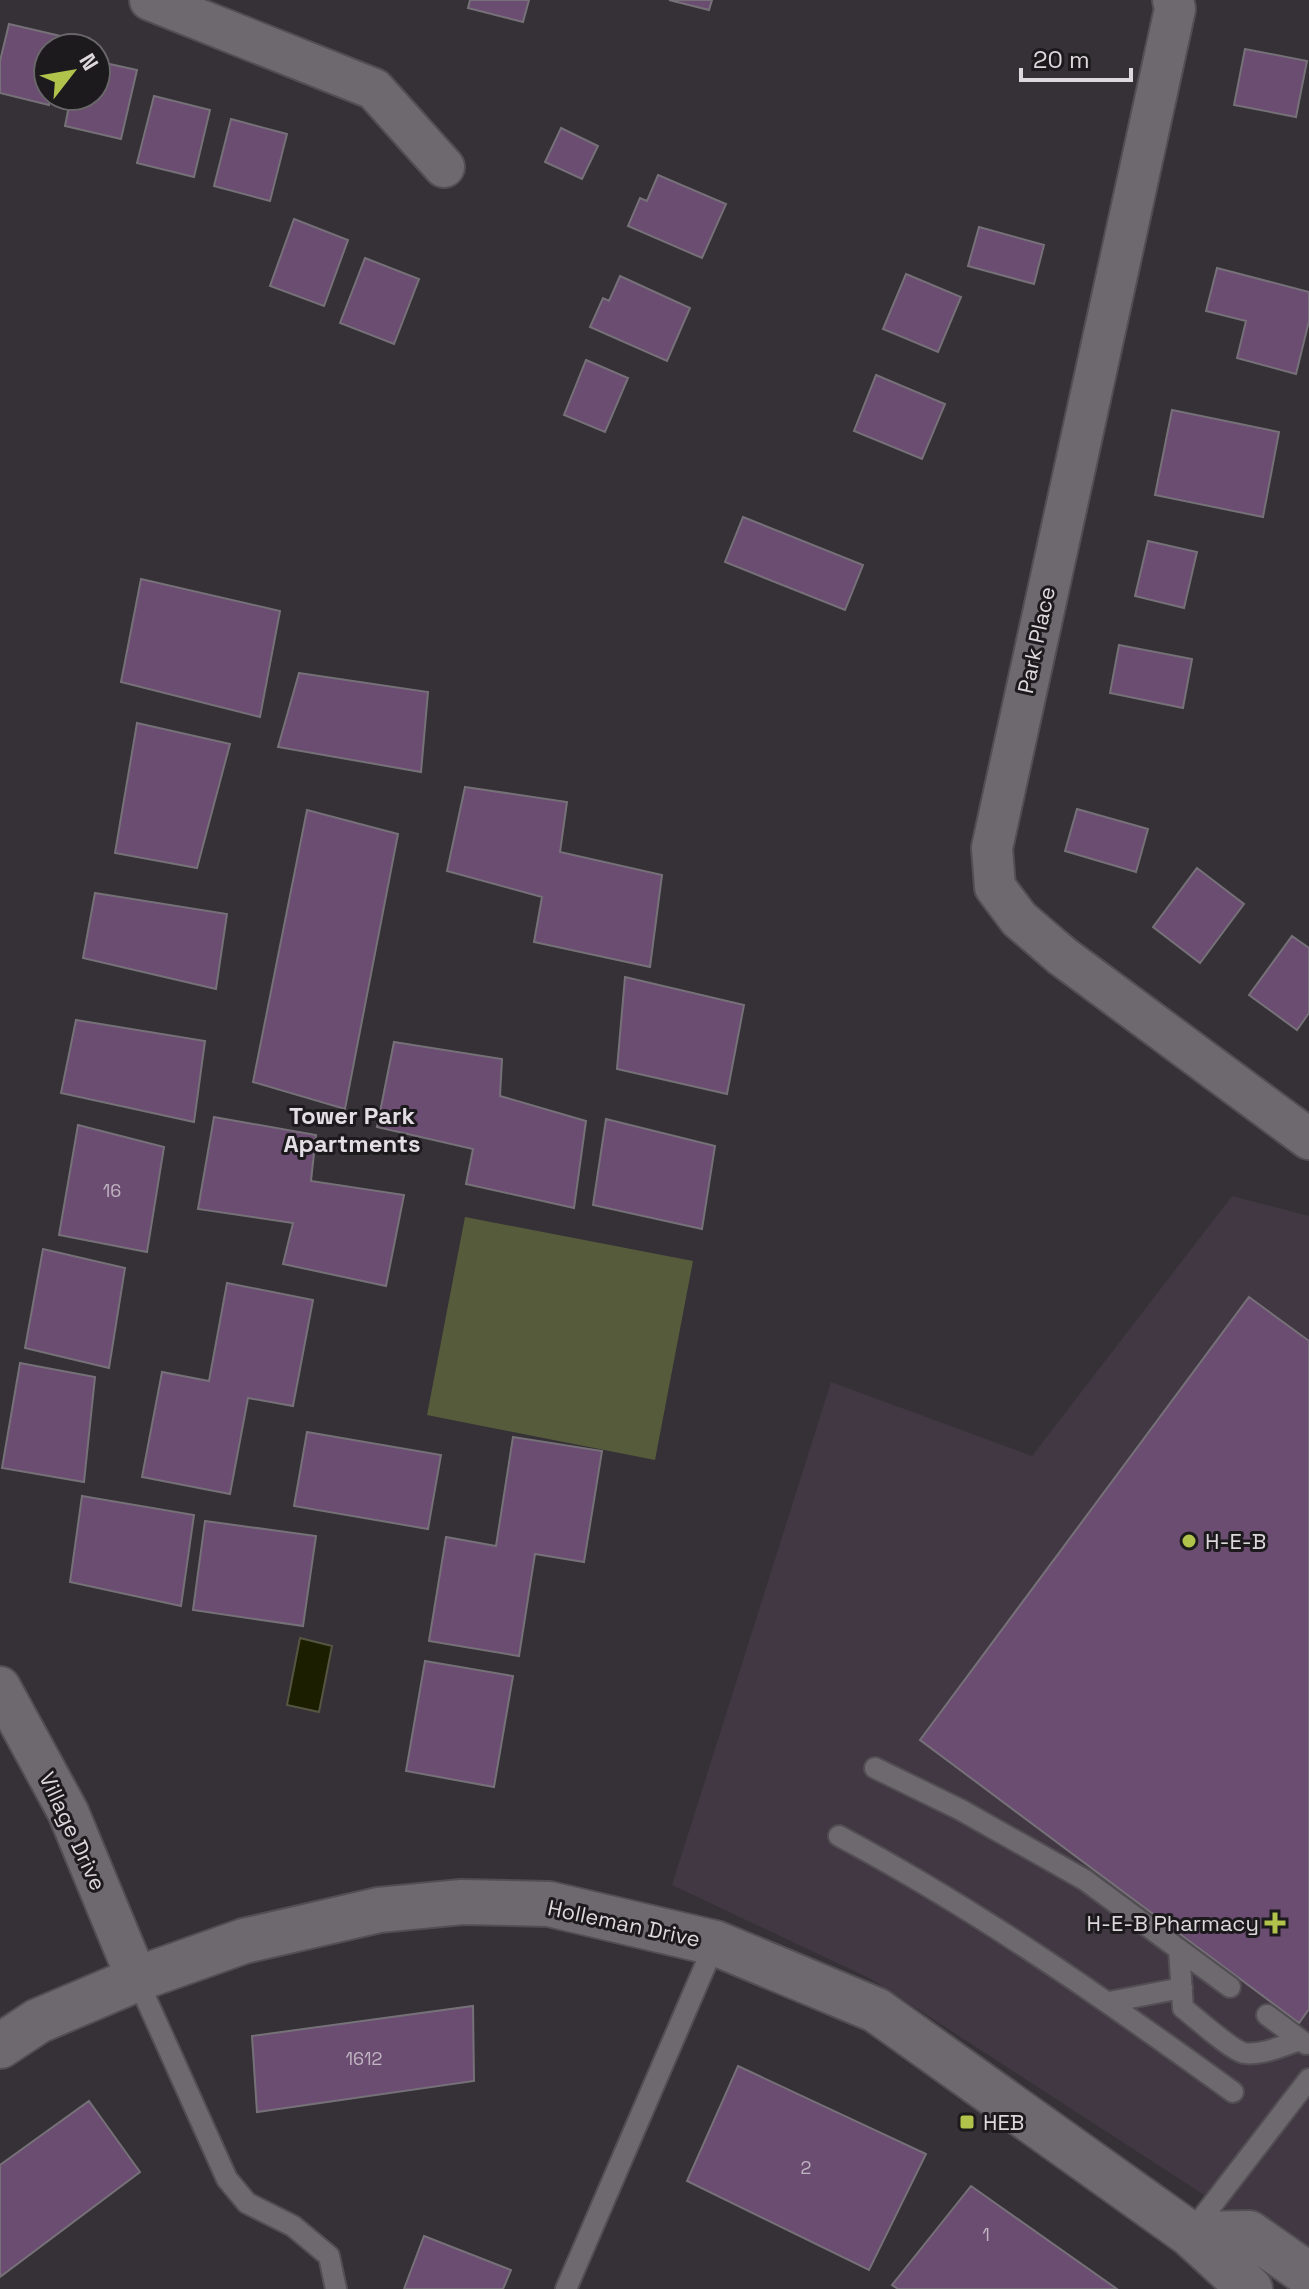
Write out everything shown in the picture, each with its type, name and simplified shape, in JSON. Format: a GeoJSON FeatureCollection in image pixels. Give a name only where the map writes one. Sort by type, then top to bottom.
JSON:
{"type":"FeatureCollection","features":[{"type":"Feature","properties":{"kind":"street"},"geometry":{"type":"LineString","coordinates":[[150,0],[374,89],[444,167]]}},
{"type":"Feature","properties":{"kind":"street","name":"Park Place"},"geometry":{"type":"LineString","coordinates":[[1173,0],[1175,9],[992,848],[995,887],[1019,919],[1062,956],[1309,1139]]}},
{"type":"Feature","properties":{"kind":"street","name":"Village Drive"},"geometry":{"type":"LineString","coordinates":[[0,1687],[68,1812],[137,1979]]}},
{"type":"Feature","properties":{"kind":"street","name":"Holleman Drive"},"geometry":{"type":"LineString","coordinates":[[0,2046],[38,2021],[137,1979],[244,1941],[379,1910],[462,1902],[549,1904],[715,1943],[876,2010],[1190,2234],[1238,2285]]}},
{"type":"Feature","properties":{"kind":"street"},"geometry":{"type":"LineString","coordinates":[[1190,2234],[1249,2233],[1309,2275]]}},
{"type":"Feature","properties":{"kind":"lane"},"geometry":{"type":"LineString","coordinates":[[875,1768],[1034,1850],[1085,1880],[1230,1987]]}},
{"type":"Feature","properties":{"kind":"lane"},"geometry":{"type":"LineString","coordinates":[[839,1836],[922,1880],[1109,2002],[1233,2092]]}},
{"type":"Feature","properties":{"kind":"lane"},"geometry":{"type":"LineString","coordinates":[[566,2289],[715,1943]]}},
{"type":"Feature","properties":{"kind":"lane"},"geometry":{"type":"LineString","coordinates":[[1179,1950],[1183,2008],[1244,2053],[1304,2043]]}},
{"type":"Feature","properties":{"kind":"lane"},"geometry":{"type":"LineString","coordinates":[[137,1979],[227,2179],[247,2203],[293,2226],[329,2256],[336,2289]]}},
{"type":"Feature","properties":{"kind":"lane"},"geometry":{"type":"LineString","coordinates":[[1109,2002],[1182,1988]]}},
{"type":"Feature","properties":{"kind":"lane"},"geometry":{"type":"LineString","coordinates":[[1267,2015],[1304,2043]]}},
{"type":"Feature","properties":{"kind":"lane"},"geometry":{"type":"LineString","coordinates":[[1190,2234],[1309,2079]]}},
{"type":"Feature","properties":{"kind":"shaded area"},"geometry":{"type":"Polygon","coordinates":[[[1232,1196],[1309,1216],[1309,2263],[871,1979],[672,1885],[831,1382],[1032,1456],[1232,1196]]]}},
{"type":"Feature","properties":{"kind":"shaded area"},"geometry":{"type":"Polygon","coordinates":[[[465,1217],[693,1261],[655,1460],[427,1415],[465,1217]]]}},
{"type":"Feature","properties":{"kind":"shaded area"},"geometry":{"type":"Polygon","coordinates":[[[300,1638],[332,1646],[319,1712],[287,1705],[300,1638]]]}},
{"type":"Feature","properties":{"kind":"building"},"geometry":{"type":"Polygon","coordinates":[[[470,0],[529,0],[523,22],[468,8],[470,0]]]}},
{"type":"Feature","properties":{"kind":"building"},"geometry":{"type":"Polygon","coordinates":[[[669,0],[712,0],[709,10],[669,0]]]}},
{"type":"Feature","properties":{"kind":"building"},"geometry":{"type":"Polygon","coordinates":[[[9,24],[43,32],[32,32],[32,101],[0,93],[0,61],[9,24]]]}},
{"type":"Feature","properties":{"kind":"building"},"geometry":{"type":"Polygon","coordinates":[[[1245,49],[1307,61],[1296,117],[1234,105],[1245,49]]]}},
{"type":"Feature","properties":{"kind":"building"},"geometry":{"type":"Polygon","coordinates":[[[112,65],[137,70],[121,139],[65,126],[68,112],[112,112],[112,65]]]}},
{"type":"Feature","properties":{"kind":"building"},"geometry":{"type":"Polygon","coordinates":[[[154,96],[210,110],[194,177],[137,163],[154,96]]]}},
{"type":"Feature","properties":{"kind":"building"},"geometry":{"type":"Polygon","coordinates":[[[231,119],[287,134],[270,201],[214,186],[231,119]]]}},
{"type":"Feature","properties":{"kind":"building"},"geometry":{"type":"Polygon","coordinates":[[[561,128],[598,146],[582,179],[545,162],[561,128]]]}},
{"type":"Feature","properties":{"kind":"building"},"geometry":{"type":"Polygon","coordinates":[[[658,175],[726,204],[702,258],[628,226],[640,198],[647,201],[658,175]]]}},
{"type":"Feature","properties":{"kind":"building"},"geometry":{"type":"Polygon","coordinates":[[[294,219],[348,240],[324,306],[270,286],[294,219]]]}},
{"type":"Feature","properties":{"kind":"building"},"geometry":{"type":"Polygon","coordinates":[[[979,227],[1044,245],[1034,284],[968,266],[979,227]]]}},
{"type":"Feature","properties":{"kind":"building"},"geometry":{"type":"Polygon","coordinates":[[[365,258],[419,279],[394,344],[340,323],[365,258]]]}},
{"type":"Feature","properties":{"kind":"building"},"geometry":{"type":"Polygon","coordinates":[[[1217,268],[1309,292],[1309,321],[1296,374],[1237,358],[1246,321],[1206,311],[1217,268]]]}},
{"type":"Feature","properties":{"kind":"building"},"geometry":{"type":"Polygon","coordinates":[[[906,274],[961,297],[938,352],[883,329],[906,274]]]}},
{"type":"Feature","properties":{"kind":"building"},"geometry":{"type":"Polygon","coordinates":[[[620,276],[690,308],[667,361],[590,327],[603,298],[609,301],[620,276]]]}},
{"type":"Feature","properties":{"kind":"building"},"geometry":{"type":"Polygon","coordinates":[[[586,360],[628,378],[605,432],[564,415],[586,360]]]}},
{"type":"Feature","properties":{"kind":"building"},"geometry":{"type":"Polygon","coordinates":[[[876,375],[945,404],[922,459],[854,431],[876,375]]]}},
{"type":"Feature","properties":{"kind":"building"},"geometry":{"type":"Polygon","coordinates":[[[1172,410],[1279,432],[1263,517],[1155,495],[1172,410]]]}},
{"type":"Feature","properties":{"kind":"building"},"geometry":{"type":"Polygon","coordinates":[[[743,517],[863,565],[845,610],[725,562],[743,517]]]}},
{"type":"Feature","properties":{"kind":"building"},"geometry":{"type":"Polygon","coordinates":[[[1148,541],[1197,552],[1184,608],[1135,596],[1148,541]]]}},
{"type":"Feature","properties":{"kind":"building"},"geometry":{"type":"Polygon","coordinates":[[[141,579],[280,611],[260,717],[121,682],[141,579]]]}},
{"type":"Feature","properties":{"kind":"building"},"geometry":{"type":"Polygon","coordinates":[[[1119,645],[1192,659],[1183,708],[1110,693],[1119,645]]]}},
{"type":"Feature","properties":{"kind":"building"},"geometry":{"type":"Polygon","coordinates":[[[299,673],[428,692],[421,772],[278,747],[299,673]]]}},
{"type":"Feature","properties":{"kind":"building"},"geometry":{"type":"Polygon","coordinates":[[[137,723],[230,744],[197,868],[115,853],[137,723]]]}},
{"type":"Feature","properties":{"kind":"building"},"geometry":{"type":"Polygon","coordinates":[[[465,787],[567,802],[560,852],[662,875],[650,967],[534,942],[542,897],[447,871],[465,787]]]}},
{"type":"Feature","properties":{"kind":"building"},"geometry":{"type":"Polygon","coordinates":[[[1077,809],[1148,829],[1136,872],[1065,851],[1077,809]]]}},
{"type":"Feature","properties":{"kind":"building"},"geometry":{"type":"Polygon","coordinates":[[[307,810],[398,834],[345,1109],[253,1082],[307,810]]]}},
{"type":"Feature","properties":{"kind":"building"},"geometry":{"type":"Polygon","coordinates":[[[1197,868],[1244,904],[1200,963],[1153,927],[1197,868]]]}},
{"type":"Feature","properties":{"kind":"building"},"geometry":{"type":"Polygon","coordinates":[[[95,893],[227,914],[216,989],[83,958],[95,893]]]}},
{"type":"Feature","properties":{"kind":"building"},"geometry":{"type":"Polygon","coordinates":[[[1292,936],[1309,948],[1309,1013],[1297,1030],[1249,995],[1292,936]]]}},
{"type":"Feature","properties":{"kind":"building"},"geometry":{"type":"Polygon","coordinates":[[[625,977],[744,1005],[727,1094],[617,1069],[625,977]]]}},
{"type":"Feature","properties":{"kind":"building"},"geometry":{"type":"Polygon","coordinates":[[[76,1020],[205,1041],[194,1122],[61,1093],[76,1020]]]}},
{"type":"Feature","properties":{"kind":"building"},"geometry":{"type":"Polygon","coordinates":[[[394,1042],[502,1059],[500,1096],[586,1121],[574,1208],[466,1184],[473,1149],[377,1127],[394,1042]]]}},
{"type":"Feature","properties":{"kind":"building"},"geometry":{"type":"Polygon","coordinates":[[[214,1117],[316,1135],[311,1181],[404,1195],[386,1286],[283,1264],[293,1223],[198,1209],[214,1117]]]}},
{"type":"Feature","properties":{"kind":"building"},"geometry":{"type":"Polygon","coordinates":[[[606,1119],[715,1146],[702,1229],[593,1205],[606,1119]]]}},
{"type":"Feature","properties":{"kind":"building"},"geometry":{"type":"Polygon","coordinates":[[[78,1125],[164,1147],[147,1252],[59,1235],[78,1125]]]}},
{"type":"Feature","properties":{"kind":"building"},"geometry":{"type":"Polygon","coordinates":[[[43,1249],[125,1268],[109,1368],[25,1348],[43,1249]]]}},
{"type":"Feature","properties":{"kind":"building"},"geometry":{"type":"Polygon","coordinates":[[[227,1283],[313,1300],[293,1406],[248,1398],[230,1494],[142,1477],[162,1372],[209,1381],[227,1283]]]}},
{"type":"Feature","properties":{"kind":"building","name":"H-E-B"},"geometry":{"type":"Polygon","coordinates":[[[1249,1297],[1309,1341],[1309,2009],[1299,2023],[920,1740],[1249,1297]]]}},
{"type":"Feature","properties":{"kind":"building"},"geometry":{"type":"Polygon","coordinates":[[[20,1363],[95,1377],[84,1482],[2,1468],[20,1363]]]}},
{"type":"Feature","properties":{"kind":"building"},"geometry":{"type":"Polygon","coordinates":[[[307,1432],[441,1455],[428,1529],[294,1506],[307,1432]]]}},
{"type":"Feature","properties":{"kind":"building"},"geometry":{"type":"Polygon","coordinates":[[[513,1437],[602,1451],[584,1562],[535,1554],[519,1656],[429,1641],[446,1537],[496,1546],[513,1437]]]}},
{"type":"Feature","properties":{"kind":"building"},"geometry":{"type":"Polygon","coordinates":[[[82,1496],[194,1515],[181,1606],[70,1582],[82,1496]]]}},
{"type":"Feature","properties":{"kind":"building"},"geometry":{"type":"Polygon","coordinates":[[[205,1521],[316,1536],[303,1626],[193,1610],[205,1521]]]}},
{"type":"Feature","properties":{"kind":"building"},"geometry":{"type":"Polygon","coordinates":[[[425,1661],[513,1676],[494,1787],[406,1771],[425,1661]]]}},
{"type":"Feature","properties":{"kind":"building"},"geometry":{"type":"Polygon","coordinates":[[[473,2006],[474,2081],[257,2112],[252,2036],[473,2006]]]}},
{"type":"Feature","properties":{"kind":"building"},"geometry":{"type":"Polygon","coordinates":[[[738,2066],[926,2154],[869,2270],[687,2181],[738,2066]]]}},
{"type":"Feature","properties":{"kind":"building"},"geometry":{"type":"Polygon","coordinates":[[[89,2101],[140,2172],[0,2277],[0,2165],[89,2101]]]}},
{"type":"Feature","properties":{"kind":"building"},"geometry":{"type":"Polygon","coordinates":[[[971,2186],[1117,2289],[898,2289],[892,2285],[971,2186]]]}},
{"type":"Feature","properties":{"kind":"building"},"geometry":{"type":"Polygon","coordinates":[[[424,2236],[511,2270],[503,2289],[404,2289],[424,2236]]]}},
{"type":"Feature","properties":{"kind":"place","name":"H-E-B"},"geometry":{"type":"Point","coordinates":[1189,1541]}},
{"type":"Feature","properties":{"kind":"place","name":"H-E-B Pharmacy"},"geometry":{"type":"Point","coordinates":[1275,1923]}},
{"type":"Feature","properties":{"kind":"place","name":"HEB"},"geometry":{"type":"Point","coordinates":[967,2122]}},
{"type":"Feature","properties":{"kind":"district","name":"Tower Park Apartments"},"geometry":{"type":"Point","coordinates":[352,1130]}}]}
